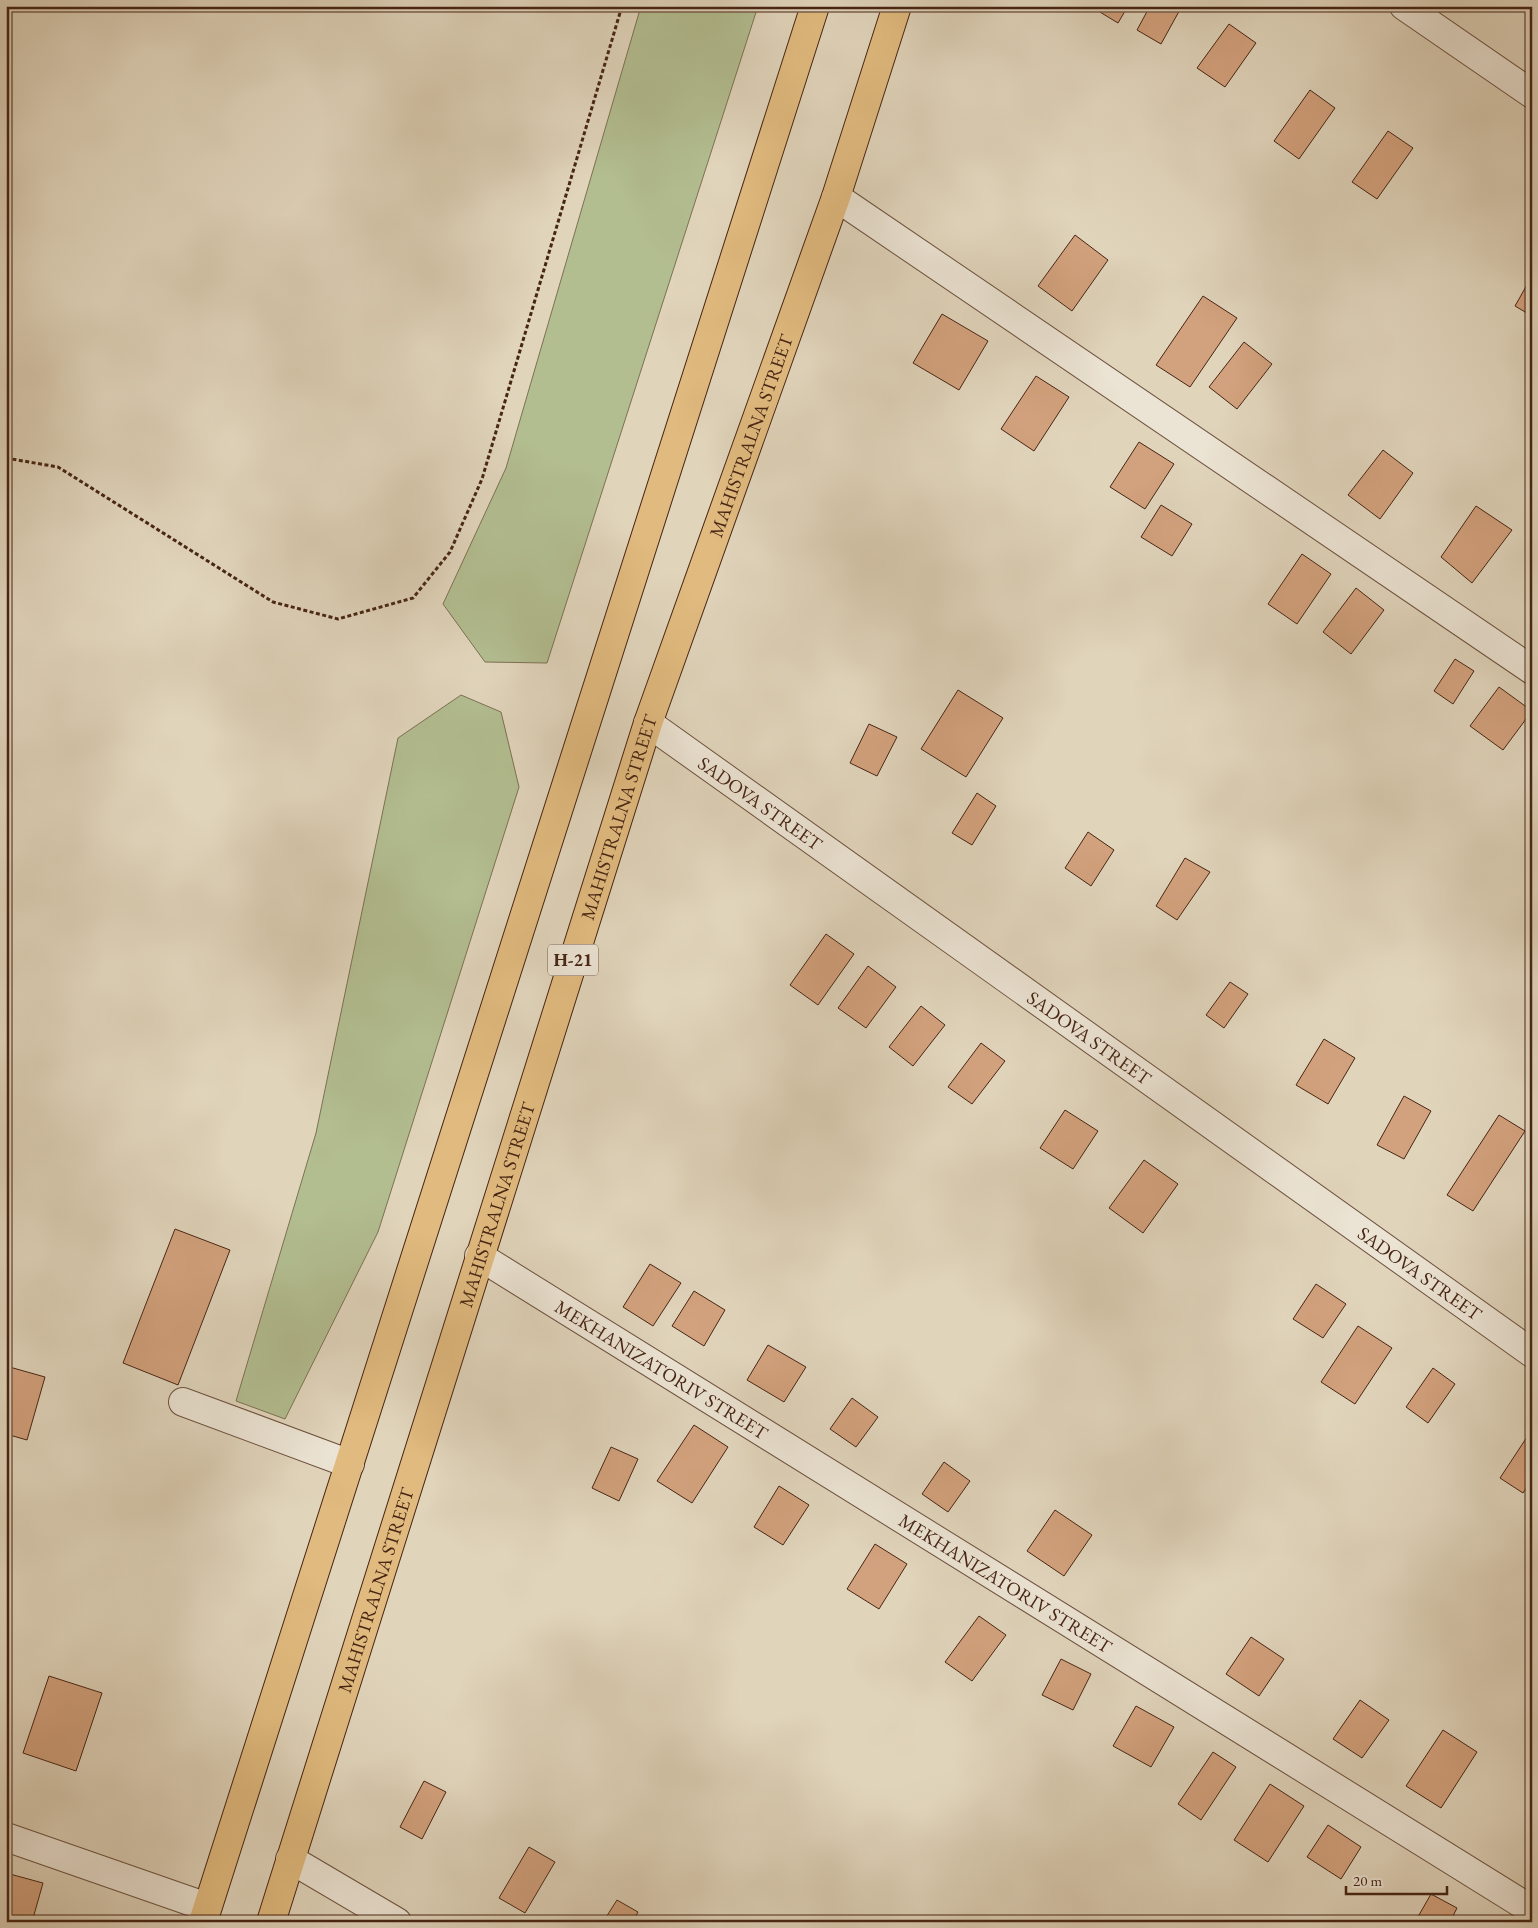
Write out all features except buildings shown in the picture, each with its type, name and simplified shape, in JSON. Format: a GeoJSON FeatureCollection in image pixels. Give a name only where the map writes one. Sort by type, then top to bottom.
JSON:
{"type":"FeatureCollection","features":[{"type":"Feature","properties":{"kind":"main road"},"geometry":{"type":"LineString","coordinates":[[205,1914],[815,6]]}},
{"type":"Feature","properties":{"kind":"main road","name":"MAHISTRALNA STREET"},"geometry":{"type":"LineString","coordinates":[[271,1922],[648,723],[836,197],[897,6]]}},
{"type":"Feature","properties":{"kind":"street"},"geometry":{"type":"LineString","coordinates":[[1404,6],[1532,94]]}},
{"type":"Feature","properties":{"kind":"street"},"geometry":{"type":"LineString","coordinates":[[836,197],[1532,670]]}},
{"type":"Feature","properties":{"kind":"street","name":"SADOVA STREET"},"geometry":{"type":"LineString","coordinates":[[648,723],[1532,1353]]}},
{"type":"Feature","properties":{"kind":"street","name":"MEKHANIZATORIV STREET"},"geometry":{"type":"LineString","coordinates":[[479,1256],[1532,1910]]}},
{"type":"Feature","properties":{"kind":"street"},"geometry":{"type":"LineString","coordinates":[[183,1402],[350,1464]]}},
{"type":"Feature","properties":{"kind":"street"},"geometry":{"type":"LineString","coordinates":[[6,1837],[205,1914]]}},
{"type":"Feature","properties":{"kind":"street"},"geometry":{"type":"LineString","coordinates":[[290,1859],[397,1922]]}},
{"type":"Feature","properties":{"kind":"path"},"geometry":{"type":"LineString","coordinates":[[6,458],[58,467],[273,602],[338,619],[413,598],[450,552],[482,479],[622,6]]}},
{"type":"Feature","properties":{"kind":"green space"},"geometry":{"type":"Polygon","coordinates":[[[641,6],[758,6],[547,663],[485,662],[443,604],[506,468],[641,6]]]}},
{"type":"Feature","properties":{"kind":"green space"},"geometry":{"type":"Polygon","coordinates":[[[461,695],[501,712],[519,787],[378,1232],[285,1419],[236,1401],[316,1133],[398,738],[461,695]]]}}]}
